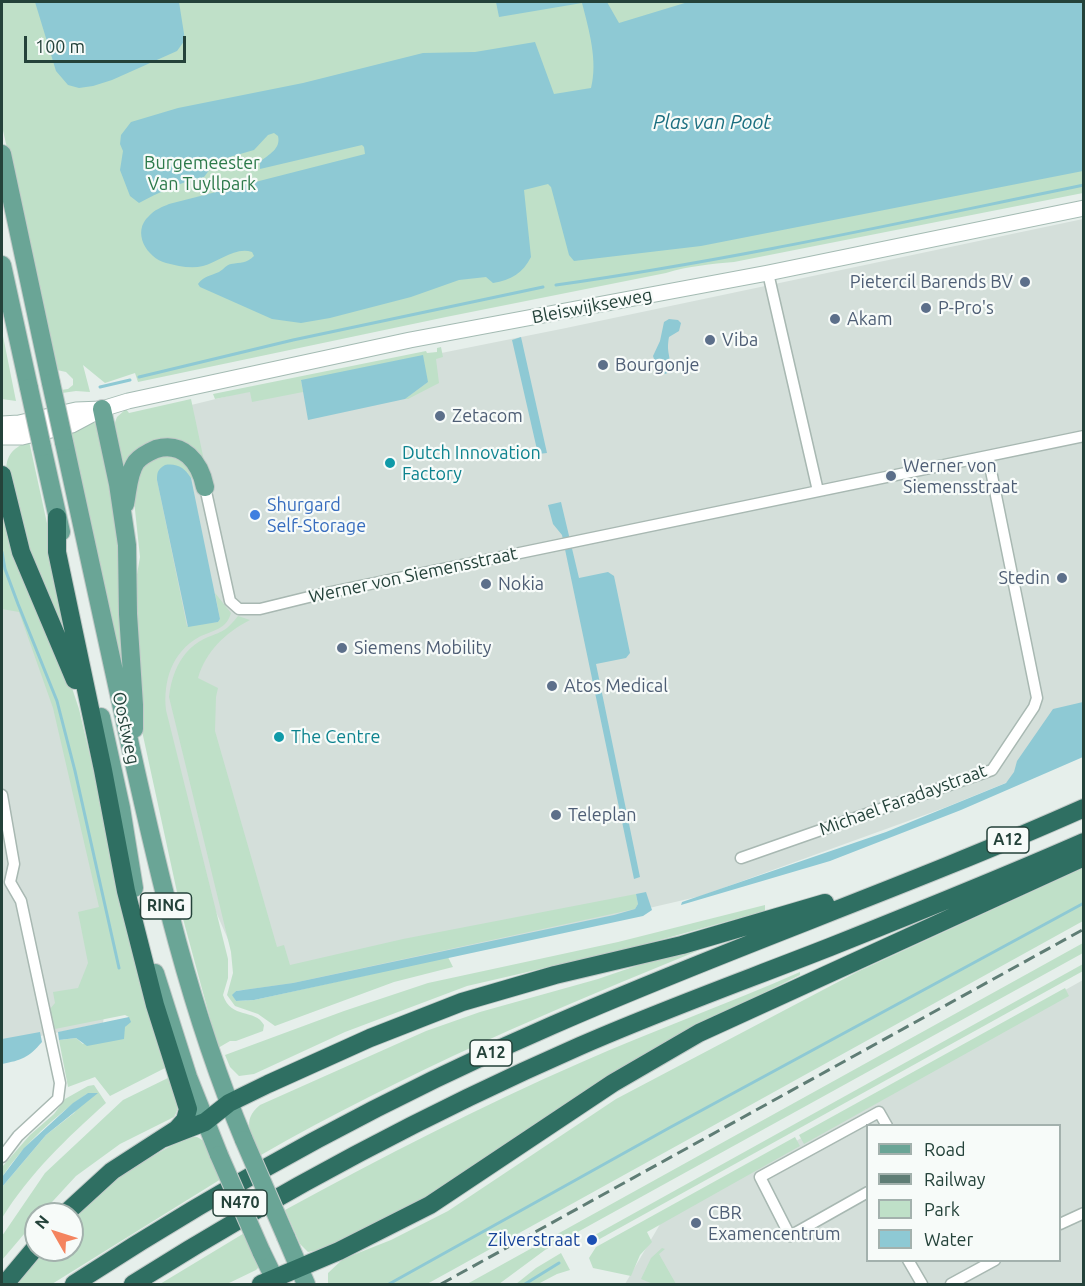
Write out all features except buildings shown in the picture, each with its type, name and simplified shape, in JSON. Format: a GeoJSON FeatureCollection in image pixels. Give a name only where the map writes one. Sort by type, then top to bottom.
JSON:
{"type":"FeatureCollection","features":[{"type":"Feature","properties":{"kind":"highway"},"geometry":{"type":"LineString","coordinates":[[2,476],[4,500],[21,552],[75,681],[89,705]]}},
{"type":"Feature","properties":{"kind":"highway"},"geometry":{"type":"LineString","coordinates":[[57,517],[57,552],[107,791],[117,850],[138,942],[162,1028],[188,1105],[185,1120],[164,1138]]}},
{"type":"Feature","properties":{"kind":"highway","name":"A12"},"geometry":{"type":"LineString","coordinates":[[74,1284],[204,1203],[272,1164],[430,1082],[605,1002],[933,871],[1083,808]]}},
{"type":"Feature","properties":{"kind":"highway","name":"A12"},"geometry":{"type":"LineString","coordinates":[[133,1284],[293,1188],[515,1074],[636,1022],[915,913],[1083,842]]}},
{"type":"Feature","properties":{"kind":"highway","name":"A12"},"geometry":{"type":"LineString","coordinates":[[271,1282],[303,1277],[430,1204],[613,1083],[699,1033],[1083,857]]}},
{"type":"Feature","properties":{"kind":"highway","name":"A12"},"geometry":{"type":"LineString","coordinates":[[78,1202],[112,1171],[164,1138],[205,1122],[229,1103],[419,1018],[486,994],[673,947],[933,871]]}},
{"type":"Feature","properties":{"kind":"highway"},"geometry":{"type":"LineString","coordinates":[[5,1284],[24,1261]]}},
{"type":"Feature","properties":{"kind":"main road","name":"Oostweg"},"geometry":{"type":"LineString","coordinates":[[2,154],[134,761],[180,958],[199,1020],[229,1103],[303,1277]]}},
{"type":"Feature","properties":{"kind":"main road","name":"Oostweg"},"geometry":{"type":"LineString","coordinates":[[2,265],[121,808],[139,910],[165,1006],[205,1122],[261,1251],[271,1282]]}},
{"type":"Feature","properties":{"kind":"main road"},"geometry":{"type":"LineString","coordinates":[[102,409],[123,515],[128,555],[134,761]]}},
{"type":"Feature","properties":{"kind":"main road"},"geometry":{"type":"LineString","coordinates":[[123,515],[132,472],[140,458],[153,450],[169,447],[183,451],[199,467],[205,487]]}},
{"type":"Feature","properties":{"kind":"street","name":"Bleiswijkseweg"},"geometry":{"type":"LineString","coordinates":[[3,436],[22,437],[72,425],[102,409],[128,401],[399,342],[768,273],[1083,208]]}},
{"type":"Feature","properties":{"kind":"street"},"geometry":{"type":"LineString","coordinates":[[768,273],[819,491]]}},
{"type":"Feature","properties":{"kind":"street","name":"Bleiswijkseweg"},"geometry":{"type":"LineString","coordinates":[[3,436],[19,423],[76,410],[102,409]]}},
{"type":"Feature","properties":{"kind":"street","name":"Werner von Siemensstraat"},"geometry":{"type":"LineString","coordinates":[[205,487],[230,602],[239,609],[260,609],[317,595],[1083,436]]}},
{"type":"Feature","properties":{"kind":"street","name":"Michael Faradaystraat"},"geometry":{"type":"LineString","coordinates":[[741,858],[992,770],[1035,707],[1037,698],[988,456]]}},
{"type":"Feature","properties":{"kind":"street"},"geometry":{"type":"LineString","coordinates":[[2,795],[14,864],[6,883],[21,901],[60,1083],[58,1099],[18,1136],[2,1157]]}},
{"type":"Feature","properties":{"kind":"street"},"geometry":{"type":"LineString","coordinates":[[866,1193],[790,1236],[760,1177],[879,1112],[886,1124]]}},
{"type":"Feature","properties":{"kind":"street"},"geometry":{"type":"LineString","coordinates":[[1061,1223],[1083,1213]]}},
{"type":"Feature","properties":{"kind":"street"},"geometry":{"type":"LineString","coordinates":[[909,1262],[922,1284]]}},
{"type":"Feature","properties":{"kind":"street"},"geometry":{"type":"LineString","coordinates":[[951,1284],[990,1262]]}},
{"type":"Feature","properties":{"kind":"shaded area"},"geometry":{"type":"Polygon","coordinates":[[[1083,219],[1083,748],[944,808],[701,896],[247,1001],[238,962],[194,862],[156,697],[130,420],[232,395],[566,328],[1083,219]]]}},
{"type":"Feature","properties":{"kind":"shaded area"},"geometry":{"type":"Polygon","coordinates":[[[2,515],[67,722],[113,951],[103,1023],[2,1044],[2,515]]]}},
{"type":"Feature","properties":{"kind":"shaded area"},"geometry":{"type":"Polygon","coordinates":[[[1083,980],[1083,1284],[625,1284],[666,1214],[1083,980]]]}},
{"type":"Feature","properties":{"kind":"green space","name":"Plas van Poot"},"geometry":{"type":"Polygon","coordinates":[[[2,2],[1083,2],[1083,193],[734,262],[683,269],[138,382],[135,373],[105,383],[83,365],[90,392],[62,393],[61,390],[73,385],[73,379],[66,372],[57,370],[2,126],[2,2]]]}},
{"type":"Feature","properties":{"kind":"green space"},"geometry":{"type":"Polygon","coordinates":[[[2,331],[16,401],[2,399],[2,331]]]}},
{"type":"Feature","properties":{"kind":"green space"},"geometry":{"type":"Polygon","coordinates":[[[441,347],[443,357],[436,359],[439,383],[408,399],[405,399],[428,382],[301,381],[303,392],[252,402],[250,392],[215,399],[213,394],[426,351],[427,353],[437,352],[437,348],[441,347]]]}},
{"type":"Feature","properties":{"kind":"green space"},"geometry":{"type":"Polygon","coordinates":[[[191,399],[206,470],[179,441],[123,473],[114,425],[117,417],[126,409],[129,413],[191,399]]]}},
{"type":"Feature","properties":{"kind":"green space"},"geometry":{"type":"Polygon","coordinates":[[[93,422],[97,425],[118,522],[133,727],[70,429],[93,422]]]}},
{"type":"Feature","properties":{"kind":"green space"},"geometry":{"type":"Polygon","coordinates":[[[29,441],[81,679],[33,567],[6,470],[12,452],[29,441]]]}},
{"type":"Feature","properties":{"kind":"green space"},"geometry":{"type":"Polygon","coordinates":[[[158,456],[180,456],[201,482],[191,478],[187,472],[157,480],[187,626],[218,622],[220,619],[215,593],[231,613],[226,623],[199,637],[182,651],[171,668],[165,699],[228,959],[228,978],[223,995],[232,1008],[255,1017],[264,1025],[263,1031],[230,1041],[218,1048],[182,915],[142,731],[132,603],[140,557],[133,491],[138,470],[158,456]]]}},
{"type":"Feature","properties":{"kind":"green space"},"geometry":{"type":"Polygon","coordinates":[[[2,507],[79,709],[160,1053],[169,1066],[110,1096],[95,1077],[68,1087],[59,1040],[76,1038],[83,1044],[125,1027],[129,1017],[125,1015],[55,1029],[50,1009],[55,1003],[53,992],[78,988],[88,963],[78,912],[99,907],[53,708],[19,612],[2,609],[2,507]]]}},
{"type":"Feature","properties":{"kind":"green space"},"geometry":{"type":"Polygon","coordinates":[[[238,616],[250,620],[232,631],[211,651],[198,678],[218,688],[215,731],[277,947],[284,945],[290,965],[403,939],[636,894],[638,904],[635,909],[293,983],[236,991],[233,995],[236,1001],[254,1000],[448,957],[453,967],[394,982],[275,1026],[258,1014],[235,1006],[227,995],[233,973],[231,952],[169,697],[176,670],[185,654],[199,642],[225,630],[238,616]]]}},
{"type":"Feature","properties":{"kind":"green space"},"geometry":{"type":"Polygon","coordinates":[[[1083,868],[1083,921],[427,1284],[328,1284],[328,1273],[343,1259],[391,1240],[448,1211],[616,1099],[857,972],[1083,868]]]}},
{"type":"Feature","properties":{"kind":"green space"},"geometry":{"type":"Polygon","coordinates":[[[765,905],[765,911],[627,949],[467,986],[345,1032],[254,1074],[239,1076],[230,1067],[225,1055],[428,983],[618,942],[765,905]]]}},
{"type":"Feature","properties":{"kind":"green space"},"geometry":{"type":"Polygon","coordinates":[[[1083,943],[1083,953],[545,1250],[499,1284],[467,1284],[1083,943]]]}},
{"type":"Feature","properties":{"kind":"green space"},"geometry":{"type":"Polygon","coordinates":[[[707,947],[480,1044],[370,1097],[261,1155],[251,1135],[250,1117],[260,1105],[426,1031],[480,1012],[598,979],[662,957],[707,947]]]}},
{"type":"Feature","properties":{"kind":"green space"},"geometry":{"type":"Polygon","coordinates":[[[1083,964],[1083,971],[596,1241],[593,1236],[1083,964]]]}},
{"type":"Feature","properties":{"kind":"green space"},"geometry":{"type":"Polygon","coordinates":[[[800,972],[800,975],[697,1026],[452,1184],[401,1212],[324,1249],[308,1252],[300,1244],[285,1210],[507,1096],[609,1050],[800,972]]]}},
{"type":"Feature","properties":{"kind":"green space"},"geometry":{"type":"Polygon","coordinates":[[[1065,988],[1069,996],[804,1144],[799,1135],[1065,988]]]}},
{"type":"Feature","properties":{"kind":"green space"},"geometry":{"type":"Polygon","coordinates":[[[172,1076],[178,1107],[174,1117],[120,1144],[76,1176],[52,1202],[25,1202],[45,1173],[123,1100],[172,1076]]]}},
{"type":"Feature","properties":{"kind":"green space"},"geometry":{"type":"Polygon","coordinates":[[[94,1085],[106,1103],[37,1171],[2,1218],[2,1187],[46,1135],[74,1113],[88,1093],[41,1131],[2,1177],[2,1167],[30,1135],[54,1114],[65,1099],[94,1085]]]}},
{"type":"Feature","properties":{"kind":"green space"},"geometry":{"type":"Polygon","coordinates":[[[186,1137],[197,1137],[204,1141],[221,1179],[52,1284],[14,1284],[34,1262],[84,1262],[84,1208],[117,1177],[186,1137]]]}},
{"type":"Feature","properties":{"kind":"green space"},"geometry":{"type":"Polygon","coordinates":[[[795,1137],[800,1146],[647,1232],[652,1242],[640,1255],[631,1276],[593,1268],[589,1258],[596,1247],[795,1137]]]}},
{"type":"Feature","properties":{"kind":"green space"},"geometry":{"type":"Polygon","coordinates":[[[24,1204],[24,1234],[2,1260],[2,1236],[24,1204]]]}},
{"type":"Feature","properties":{"kind":"green space"},"geometry":{"type":"Polygon","coordinates":[[[246,1232],[260,1266],[256,1270],[227,1284],[160,1284],[246,1232]]]}},
{"type":"Feature","properties":{"kind":"green space"},"geometry":{"type":"Polygon","coordinates":[[[662,1248],[665,1249],[659,1254],[676,1284],[653,1284],[641,1279],[651,1258],[662,1248]]]}},
{"type":"Feature","properties":{"kind":"green space"},"geometry":{"type":"Polygon","coordinates":[[[561,1253],[570,1270],[538,1284],[516,1284],[536,1268],[561,1253]]]}},
{"type":"Feature","properties":{"kind":"water"},"geometry":{"type":"Polygon","coordinates":[[[35,2],[179,2],[185,40],[177,51],[112,80],[79,88],[68,85],[56,71],[35,2]]]}},
{"type":"Feature","properties":{"kind":"water","name":"Plas van Poot"},"geometry":{"type":"Polygon","coordinates":[[[496,2],[607,2],[619,23],[688,2],[1083,2],[1083,171],[701,246],[574,261],[569,255],[551,187],[548,184],[524,190],[531,257],[524,267],[511,278],[493,283],[486,277],[459,280],[411,297],[330,318],[301,323],[272,319],[200,287],[198,284],[229,265],[248,260],[254,256],[252,252],[240,251],[203,266],[189,267],[159,260],[148,250],[141,237],[141,229],[153,212],[164,206],[365,154],[362,145],[260,169],[260,162],[274,151],[278,144],[278,136],[274,133],[268,135],[254,150],[216,161],[204,177],[188,181],[139,203],[130,196],[120,170],[123,151],[120,144],[121,135],[131,122],[178,108],[303,83],[423,53],[475,52],[535,42],[554,94],[591,88],[593,56],[582,3],[499,17],[496,2]]]}},
{"type":"Feature","properties":{"kind":"water"},"geometry":{"type":"Polygon","coordinates":[[[669,319],[678,320],[681,323],[679,331],[669,337],[670,369],[666,374],[658,371],[653,356],[660,341],[664,322],[669,319]]]}},
{"type":"Feature","properties":{"kind":"water"},"geometry":{"type":"Polygon","coordinates":[[[521,337],[547,453],[538,454],[512,340],[521,337]]]}},
{"type":"Feature","properties":{"kind":"water"},"geometry":{"type":"Polygon","coordinates":[[[423,355],[428,382],[405,399],[308,420],[301,380],[423,355]]]}},
{"type":"Feature","properties":{"kind":"water"},"geometry":{"type":"Polygon","coordinates":[[[165,465],[180,467],[191,478],[220,619],[218,622],[188,627],[157,480],[158,471],[165,465]]]}},
{"type":"Feature","properties":{"kind":"water"},"geometry":{"type":"Polygon","coordinates":[[[561,502],[579,578],[608,572],[614,576],[630,653],[626,658],[596,664],[640,877],[634,879],[562,535],[553,524],[548,505],[561,502]]]}},
{"type":"Feature","properties":{"kind":"water"},"geometry":{"type":"Polygon","coordinates":[[[1083,702],[1083,757],[961,810],[830,861],[681,905],[682,902],[886,832],[1006,783],[1014,772],[1017,761],[1053,709],[1083,702]]]}},
{"type":"Feature","properties":{"kind":"water"},"geometry":{"type":"Polygon","coordinates":[[[646,892],[652,910],[643,916],[254,1000],[236,1001],[232,995],[236,991],[293,983],[614,915],[635,909],[638,904],[636,894],[646,892]]]}},
{"type":"Feature","properties":{"kind":"water"},"geometry":{"type":"Polygon","coordinates":[[[129,1017],[131,1022],[125,1027],[124,1039],[87,1046],[76,1038],[59,1040],[58,1032],[129,1017]]]}},
{"type":"Feature","properties":{"kind":"water"},"geometry":{"type":"Polygon","coordinates":[[[40,1032],[42,1042],[33,1052],[20,1060],[2,1064],[2,1039],[40,1032]]]}},
{"type":"Feature","properties":{"kind":"water"},"geometry":{"type":"Polygon","coordinates":[[[88,1093],[98,1093],[46,1135],[2,1187],[2,1177],[24,1148],[73,1103],[88,1093]]]}},
{"type":"Feature","properties":{"kind":"waterway"},"geometry":{"type":"LineString","coordinates":[[556,285],[754,252],[1084,185]]}},
{"type":"Feature","properties":{"kind":"waterway"},"geometry":{"type":"LineString","coordinates":[[139,377],[293,340],[543,287]]}},
{"type":"Feature","properties":{"kind":"waterway"},"geometry":{"type":"LineString","coordinates":[[100,387],[130,380]]}},
{"type":"Feature","properties":{"kind":"waterway"},"geometry":{"type":"LineString","coordinates":[[2,552],[5,569],[57,701],[119,968]]}},
{"type":"Feature","properties":{"kind":"waterway"},"geometry":{"type":"LineString","coordinates":[[389,1284],[669,1128],[1084,903]]}},
{"type":"Feature","properties":{"kind":"waterway"},"geometry":{"type":"LineString","coordinates":[[525,1284],[559,1263]]}},
{"type":"Feature","properties":{"kind":"railway"},"geometry":{"type":"LineString","coordinates":[[441,1284],[1084,929]]}},
{"type":"Feature","properties":{"kind":"place","name":"Pietercil Barends BV"},"geometry":{"type":"Point","coordinates":[1025,282]}},
{"type":"Feature","properties":{"kind":"place","name":"P-Pro's"},"geometry":{"type":"Point","coordinates":[926,308]}},
{"type":"Feature","properties":{"kind":"place","name":"Akam"},"geometry":{"type":"Point","coordinates":[835,319]}},
{"type":"Feature","properties":{"kind":"place","name":"Viba"},"geometry":{"type":"Point","coordinates":[710,340]}},
{"type":"Feature","properties":{"kind":"place","name":"Bourgonje"},"geometry":{"type":"Point","coordinates":[603,365]}},
{"type":"Feature","properties":{"kind":"place","name":"Zetacom"},"geometry":{"type":"Point","coordinates":[440,416]}},
{"type":"Feature","properties":{"kind":"place","name":"Dutch Innovation Factory"},"geometry":{"type":"Point","coordinates":[390,463]}},
{"type":"Feature","properties":{"kind":"place","name":"Werner von Siemensstraat"},"geometry":{"type":"Point","coordinates":[891,476]}},
{"type":"Feature","properties":{"kind":"place","name":"Shurgard Self-Storage"},"geometry":{"type":"Point","coordinates":[255,515]}},
{"type":"Feature","properties":{"kind":"place","name":"Stedin"},"geometry":{"type":"Point","coordinates":[1062,578]}},
{"type":"Feature","properties":{"kind":"place","name":"Nokia"},"geometry":{"type":"Point","coordinates":[486,584]}},
{"type":"Feature","properties":{"kind":"place","name":"Siemens Mobility"},"geometry":{"type":"Point","coordinates":[342,648]}},
{"type":"Feature","properties":{"kind":"place","name":"Atos Medical"},"geometry":{"type":"Point","coordinates":[552,686]}},
{"type":"Feature","properties":{"kind":"place","name":"The Centre"},"geometry":{"type":"Point","coordinates":[279,737]}},
{"type":"Feature","properties":{"kind":"place","name":"Teleplan"},"geometry":{"type":"Point","coordinates":[556,815]}},
{"type":"Feature","properties":{"kind":"place","name":"CBR Examencentrum"},"geometry":{"type":"Point","coordinates":[696,1223]}},
{"type":"Feature","properties":{"kind":"place","name":"Zilverstraat"},"geometry":{"type":"Point","coordinates":[592,1240]}},
{"type":"Feature","properties":{"kind":"park label","name":"Burgemeester Van Tuyllpark"},"geometry":{"type":"Point","coordinates":[202,174]}}]}
